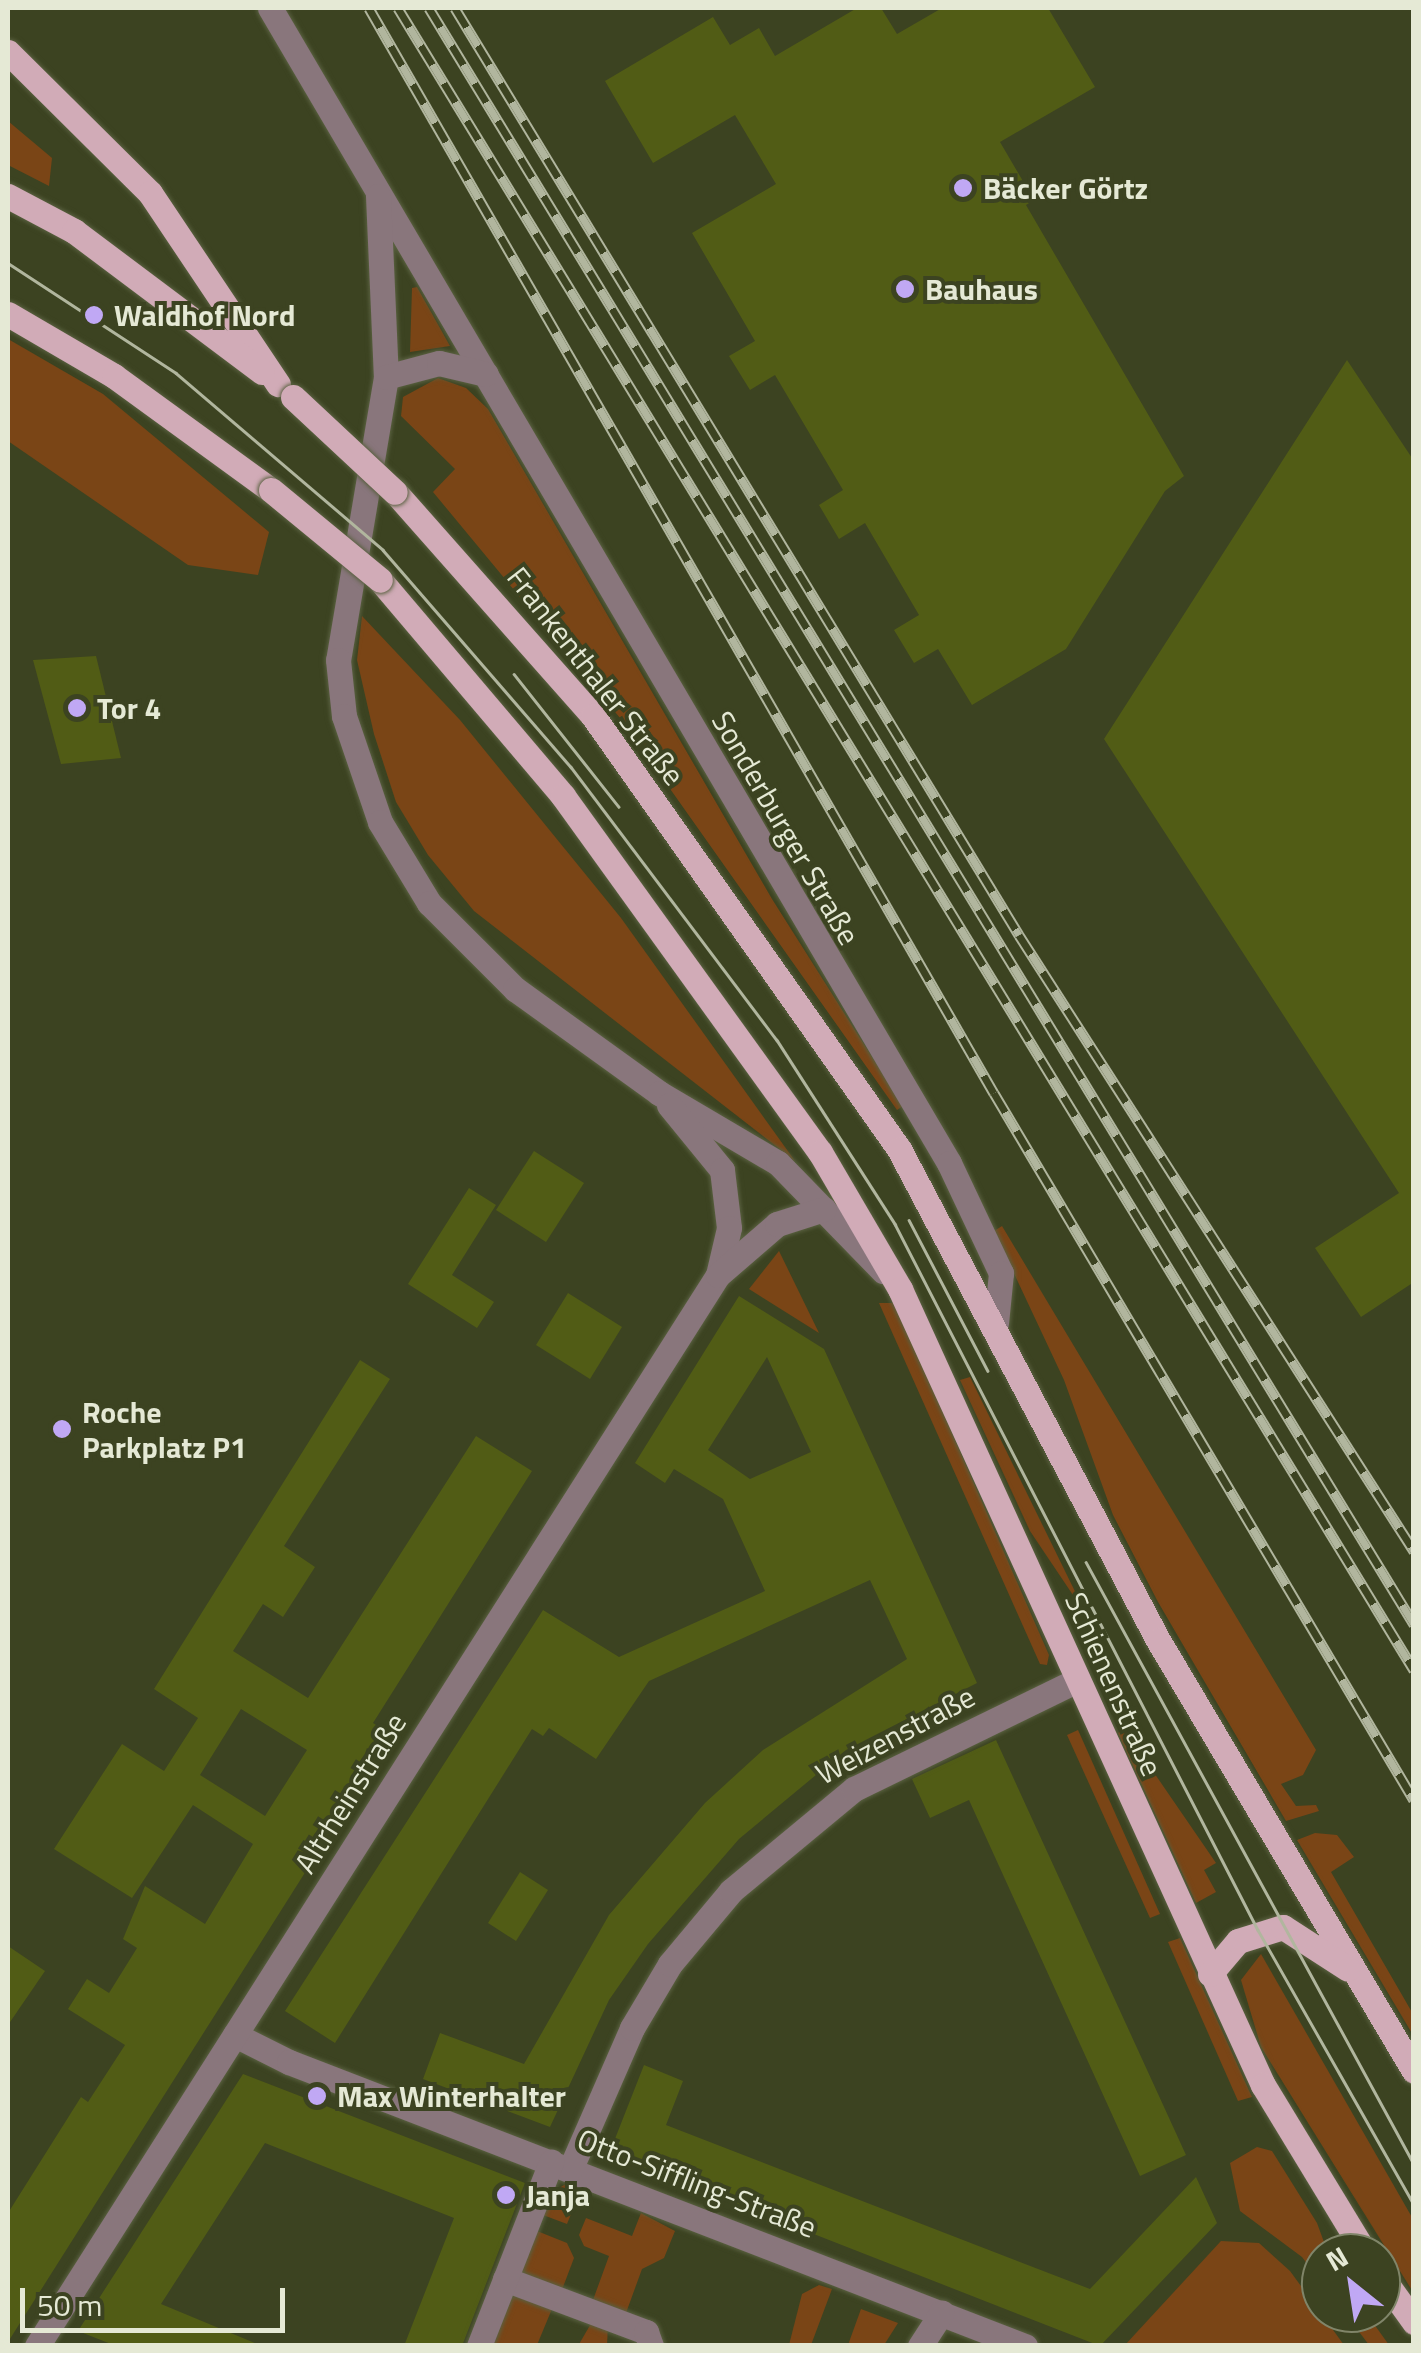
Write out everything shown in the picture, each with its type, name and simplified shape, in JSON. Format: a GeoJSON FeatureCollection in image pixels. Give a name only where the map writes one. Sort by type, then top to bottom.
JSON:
{"type":"FeatureCollection","features":[{"type":"Feature","properties":{"kind":"main road"},"geometry":{"type":"LineString","coordinates":[[8,52],[150,193],[286,391]]}},
{"type":"Feature","properties":{"kind":"main road","name":"Frankenthaler Straße"},"geometry":{"type":"LineString","coordinates":[[8,196],[74,230],[286,391],[395,492],[593,716],[899,1148],[996,1323]]}},
{"type":"Feature","properties":{"kind":"main road"},"geometry":{"type":"LineString","coordinates":[[8,314],[114,376],[271,490],[380,580],[562,796],[750,1050],[900,1289]]}},
{"type":"Feature","properties":{"kind":"main road","name":"Schienenstraße"},"geometry":{"type":"LineString","coordinates":[[900,1289],[1263,2085],[1353,2233]]}},
{"type":"Feature","properties":{"kind":"main road","name":"Schienenstraße"},"geometry":{"type":"LineString","coordinates":[[996,1323],[1158,1640],[1414,2070]]}},
{"type":"Feature","properties":{"kind":"main road"},"geometry":{"type":"LineString","coordinates":[[1210,1974],[1238,1941],[1283,1927],[1356,1975]]}},
{"type":"Feature","properties":{"kind":"street","name":"Sonderburger Straße"},"geometry":{"type":"LineString","coordinates":[[270,8],[949,1163],[1000,1273],[996,1323]]}},
{"type":"Feature","properties":{"kind":"street","name":"Sonderburger Straße"},"geometry":{"type":"LineString","coordinates":[[378,191],[386,377],[338,660],[344,716],[366,786],[406,871],[458,935],[515,989],[659,1093],[778,1163]]}},
{"type":"Feature","properties":{"kind":"street"},"geometry":{"type":"LineString","coordinates":[[386,377],[439,363],[486,374]]}},
{"type":"Feature","properties":{"kind":"street","name":"Sonderburger Straße"},"geometry":{"type":"LineString","coordinates":[[659,1093],[710,1152],[724,1184]]}},
{"type":"Feature","properties":{"kind":"street","name":"Schienenstraße"},"geometry":{"type":"LineString","coordinates":[[778,1163],[900,1289]]}},
{"type":"Feature","properties":{"kind":"street","name":"Altrheinstraße"},"geometry":{"type":"LineString","coordinates":[[718,1275],[729,1228],[724,1184]]}},
{"type":"Feature","properties":{"kind":"street","name":"Altrheinstraße"},"geometry":{"type":"LineString","coordinates":[[37,2346],[718,1275],[778,1224],[824,1209]]}},
{"type":"Feature","properties":{"kind":"street","name":"Weizenstraße"},"geometry":{"type":"LineString","coordinates":[[479,2346],[505,2279],[639,2016],[670,1964],[731,1891],[854,1789],[1077,1680]]}},
{"type":"Feature","properties":{"kind":"street","name":"Otto-Siffling-Straße"},"geometry":{"type":"LineString","coordinates":[[235,2035],[1025,2346]]}},
{"type":"Feature","properties":{"kind":"street"},"geometry":{"type":"LineString","coordinates":[[505,2279],[646,2332],[651,2346]]}},
{"type":"Feature","properties":{"kind":"street"},"geometry":{"type":"LineString","coordinates":[[920,2346],[942,2312]]}},
{"type":"Feature","properties":{"kind":"shaded area"},"geometry":{"type":"Polygon","coordinates":[[[8,121],[52,158],[49,186],[8,165],[8,121]]]}},
{"type":"Feature","properties":{"kind":"shaded area"},"geometry":{"type":"Polygon","coordinates":[[[417,287],[450,346],[410,352],[412,288],[417,287]]]}},
{"type":"Feature","properties":{"kind":"shaded area"},"geometry":{"type":"Polygon","coordinates":[[[8,339],[103,394],[269,532],[258,575],[188,565],[8,441],[8,339]]]}},
{"type":"Feature","properties":{"kind":"shaded area"},"geometry":{"type":"Polygon","coordinates":[[[438,378],[466,388],[488,409],[772,899],[903,1106],[897,1110],[620,718],[433,492],[455,469],[401,416],[403,397],[438,378]]]}},
{"type":"Feature","properties":{"kind":"shaded area"},"geometry":{"type":"Polygon","coordinates":[[[362,616],[460,720],[621,918],[795,1161],[474,911],[428,855],[396,802],[374,734],[357,660],[362,616]]]}},
{"type":"Feature","properties":{"kind":"shaded area"},"geometry":{"type":"Polygon","coordinates":[[[1002,1226],[1316,1750],[1303,1775],[1281,1784],[1296,1806],[1316,1805],[1319,1811],[1286,1821],[1158,1602],[1113,1515],[1064,1380],[994,1231],[1002,1226]]]}},
{"type":"Feature","properties":{"kind":"shaded area"},"geometry":{"type":"Polygon","coordinates":[[[779,1251],[819,1333],[749,1289],[779,1251]]]}},
{"type":"Feature","properties":{"kind":"shaded area"},"geometry":{"type":"Polygon","coordinates":[[[879,1303],[895,1303],[1049,1655],[1047,1665],[1040,1664],[879,1303]]]}},
{"type":"Feature","properties":{"kind":"shaded area"},"geometry":{"type":"Polygon","coordinates":[[[970,1377],[1087,1616],[1030,1531],[960,1380],[970,1377]]]}},
{"type":"Feature","properties":{"kind":"shaded area"},"geometry":{"type":"Polygon","coordinates":[[[1124,1729],[1216,1863],[1204,1870],[1216,1892],[1196,1903],[1118,1733],[1124,1729]]]}},
{"type":"Feature","properties":{"kind":"shaded area"},"geometry":{"type":"Polygon","coordinates":[[[1078,1730],[1160,1914],[1150,1918],[1067,1735],[1078,1730]]]}},
{"type":"Feature","properties":{"kind":"shaded area"},"geometry":{"type":"Polygon","coordinates":[[[1315,1833],[1337,1835],[1354,1857],[1331,1872],[1413,2014],[1413,2035],[1297,1840],[1315,1833]]]}},
{"type":"Feature","properties":{"kind":"shaded area"},"geometry":{"type":"Polygon","coordinates":[[[1180,1938],[1252,2097],[1238,2101],[1168,1942],[1180,1938]]]}},
{"type":"Feature","properties":{"kind":"shaded area"},"geometry":{"type":"Polygon","coordinates":[[[1261,1954],[1413,2219],[1413,2292],[1401,2273],[1401,2233],[1376,2233],[1261,2047],[1241,1980],[1261,1954]]]}},
{"type":"Feature","properties":{"kind":"shaded area"},"geometry":{"type":"Polygon","coordinates":[[[1257,2147],[1272,2151],[1321,2233],[1301,2233],[1301,2256],[1240,2211],[1230,2163],[1257,2147]]]}},
{"type":"Feature","properties":{"kind":"shaded area"},"geometry":{"type":"Polygon","coordinates":[[[566,2184],[581,2189],[567,2224],[543,2215],[552,2192],[566,2184]]]}},
{"type":"Feature","properties":{"kind":"shaded area"},"geometry":{"type":"Polygon","coordinates":[[[641,2213],[675,2231],[664,2258],[642,2269],[626,2313],[593,2300],[609,2256],[584,2246],[579,2235],[586,2218],[632,2236],[641,2213]]]}},
{"type":"Feature","properties":{"kind":"shaded area"},"geometry":{"type":"Polygon","coordinates":[[[537,2231],[567,2243],[574,2258],[560,2295],[518,2279],[537,2231]]]}},
{"type":"Feature","properties":{"kind":"shaded area"},"geometry":{"type":"Polygon","coordinates":[[[1221,2241],[1259,2243],[1301,2286],[1301,2333],[1335,2333],[1344,2345],[1125,2345],[1221,2241]]]}},
{"type":"Feature","properties":{"kind":"shaded area"},"geometry":{"type":"Polygon","coordinates":[[[819,2285],[832,2289],[811,2345],[789,2345],[802,2294],[819,2285]]]}},
{"type":"Feature","properties":{"kind":"shaded area"},"geometry":{"type":"Polygon","coordinates":[[[515,2288],[554,2304],[537,2345],[493,2346],[515,2288]]]}},
{"type":"Feature","properties":{"kind":"shaded area"},"geometry":{"type":"Polygon","coordinates":[[[861,2309],[898,2323],[884,2345],[848,2345],[861,2309]]]}},
{"type":"Feature","properties":{"kind":"shaded area"},"geometry":{"type":"Polygon","coordinates":[[[593,2320],[608,2326],[607,2345],[578,2346],[593,2320]]]}},
{"type":"Feature","properties":{"kind":"shaded area"},"geometry":{"type":"Polygon","coordinates":[[[1360,2333],[1380,2333],[1389,2345],[1369,2345],[1360,2333]]]}},
{"type":"Feature","properties":{"kind":"building"},"geometry":{"type":"Polygon","coordinates":[[[857,8],[881,8],[897,34],[942,8],[1048,8],[1095,87],[1000,142],[1034,200],[1026,205],[1184,476],[1165,491],[1066,649],[972,705],[938,649],[914,663],[894,630],[919,615],[865,523],[839,539],[819,505],[843,490],[775,375],[750,390],[729,356],[755,341],[692,233],[776,184],[735,115],[653,163],[605,81],[713,17],[730,45],[759,28],[775,56],[857,8]]]}},
{"type":"Feature","properties":{"kind":"building"},"geometry":{"type":"Polygon","coordinates":[[[1347,360],[1414,461],[1414,1282],[1361,1317],[1315,1248],[1399,1193],[1104,739],[1347,360]]]}},
{"type":"Feature","properties":{"kind":"building","name":"Tor 4"},"geometry":{"type":"Polygon","coordinates":[[[96,656],[121,758],[61,764],[33,660],[96,656]]]}},
{"type":"Feature","properties":{"kind":"building"},"geometry":{"type":"Polygon","coordinates":[[[534,1151],[584,1183],[546,1242],[496,1210],[534,1151]]]}},
{"type":"Feature","properties":{"kind":"building"},"geometry":{"type":"Polygon","coordinates":[[[469,1188],[496,1205],[452,1275],[494,1302],[477,1328],[408,1284],[469,1188]]]}},
{"type":"Feature","properties":{"kind":"building"},"geometry":{"type":"Polygon","coordinates":[[[568,1293],[622,1327],[590,1379],[536,1345],[568,1293]]]}},
{"type":"Feature","properties":{"kind":"building"},"geometry":{"type":"Polygon","coordinates":[[[739,1296],[824,1349],[977,1683],[846,1750],[739,1839],[648,1944],[609,2000],[550,2127],[423,2079],[440,2033],[524,2064],[609,1915],[705,1803],[763,1750],[907,1659],[870,1580],[649,1681],[596,1759],[549,1728],[543,1736],[532,1729],[335,2043],[285,2011],[543,1610],[619,1657],[765,1591],[723,1499],[674,1469],[665,1483],[635,1463],[739,1296]],[[767,1357],[708,1450],[750,1479],[811,1452],[767,1357]]]}},
{"type":"Feature","properties":{"kind":"building"},"geometry":{"type":"Polygon","coordinates":[[[360,1360],[390,1379],[284,1546],[315,1567],[283,1617],[263,1604],[233,1651],[308,1698],[476,1436],[532,1471],[373,1723],[392,1735],[8,2342],[8,2213],[81,2097],[88,2102],[125,2045],[68,2009],[87,1979],[109,1993],[137,1948],[123,1939],[145,1886],[205,1924],[253,1844],[193,1805],[132,1898],[54,1849],[122,1744],[164,1771],[198,1718],[154,1689],[360,1360]],[[241,1709],[200,1775],[265,1816],[307,1750],[241,1709]]]}},
{"type":"Feature","properties":{"kind":"building"},"geometry":{"type":"Polygon","coordinates":[[[996,1740],[1186,2155],[1140,2176],[969,1800],[930,1818],[912,1779],[996,1740]]]}},
{"type":"Feature","properties":{"kind":"building"},"geometry":{"type":"Polygon","coordinates":[[[520,1872],[548,1890],[516,1941],[488,1923],[520,1872]]]}},
{"type":"Feature","properties":{"kind":"building"},"geometry":{"type":"Polygon","coordinates":[[[8,1946],[45,1971],[8,2025],[8,1946]]]}},
{"type":"Feature","properties":{"kind":"building"},"geometry":{"type":"Polygon","coordinates":[[[644,2065],[683,2081],[666,2125],[1090,2289],[1196,2177],[1217,2223],[1100,2346],[609,2154],[644,2065]]]}},
{"type":"Feature","properties":{"kind":"building"},"geometry":{"type":"Polygon","coordinates":[[[243,2074],[525,2183],[462,2346],[404,2346],[454,2218],[265,2143],[161,2304],[262,2346],[116,2346],[78,2331],[243,2074]]]}},
{"type":"Feature","properties":{"kind":"tram line"},"geometry":{"type":"LineString","coordinates":[[8,263],[176,373],[383,550],[571,767],[777,1040],[895,1224],[1258,1930],[1414,2205]]}},
{"type":"Feature","properties":{"kind":"tram line"},"geometry":{"type":"LineString","coordinates":[[514,674],[619,807]]}},
{"type":"Feature","properties":{"kind":"tram line"},"geometry":{"type":"LineString","coordinates":[[909,1220],[988,1371]]}},
{"type":"Feature","properties":{"kind":"tram line"},"geometry":{"type":"LineString","coordinates":[[1086,1562],[1414,2164]]}},
{"type":"Feature","properties":{"kind":"railway"},"geometry":{"type":"LineString","coordinates":[[369,8],[994,1093],[1414,1800]]}},
{"type":"Feature","properties":{"kind":"railway"},"geometry":{"type":"LineString","coordinates":[[398,8],[1414,1670]]}},
{"type":"Feature","properties":{"kind":"railway"},"geometry":{"type":"LineString","coordinates":[[429,8],[1414,1624]]}},
{"type":"Feature","properties":{"kind":"railway"},"geometry":{"type":"LineString","coordinates":[[455,8],[1019,935],[1414,1551]]}},
{"type":"Feature","properties":{"kind":"place","name":"Bäcker Görtz"},"geometry":{"type":"Point","coordinates":[963,188]}},
{"type":"Feature","properties":{"kind":"place","name":"Bauhaus"},"geometry":{"type":"Point","coordinates":[905,289]}},
{"type":"Feature","properties":{"kind":"place","name":"Waldhof Nord"},"geometry":{"type":"Point","coordinates":[94,315]}},
{"type":"Feature","properties":{"kind":"place","name":"Tor 4"},"geometry":{"type":"Point","coordinates":[77,708]}},
{"type":"Feature","properties":{"kind":"place","name":"Roche Parkplatz P1"},"geometry":{"type":"Point","coordinates":[62,1429]}},
{"type":"Feature","properties":{"kind":"place","name":"Max Winterhalter"},"geometry":{"type":"Point","coordinates":[317,2096]}},
{"type":"Feature","properties":{"kind":"place","name":"Janja"},"geometry":{"type":"Point","coordinates":[506,2195]}}]}
